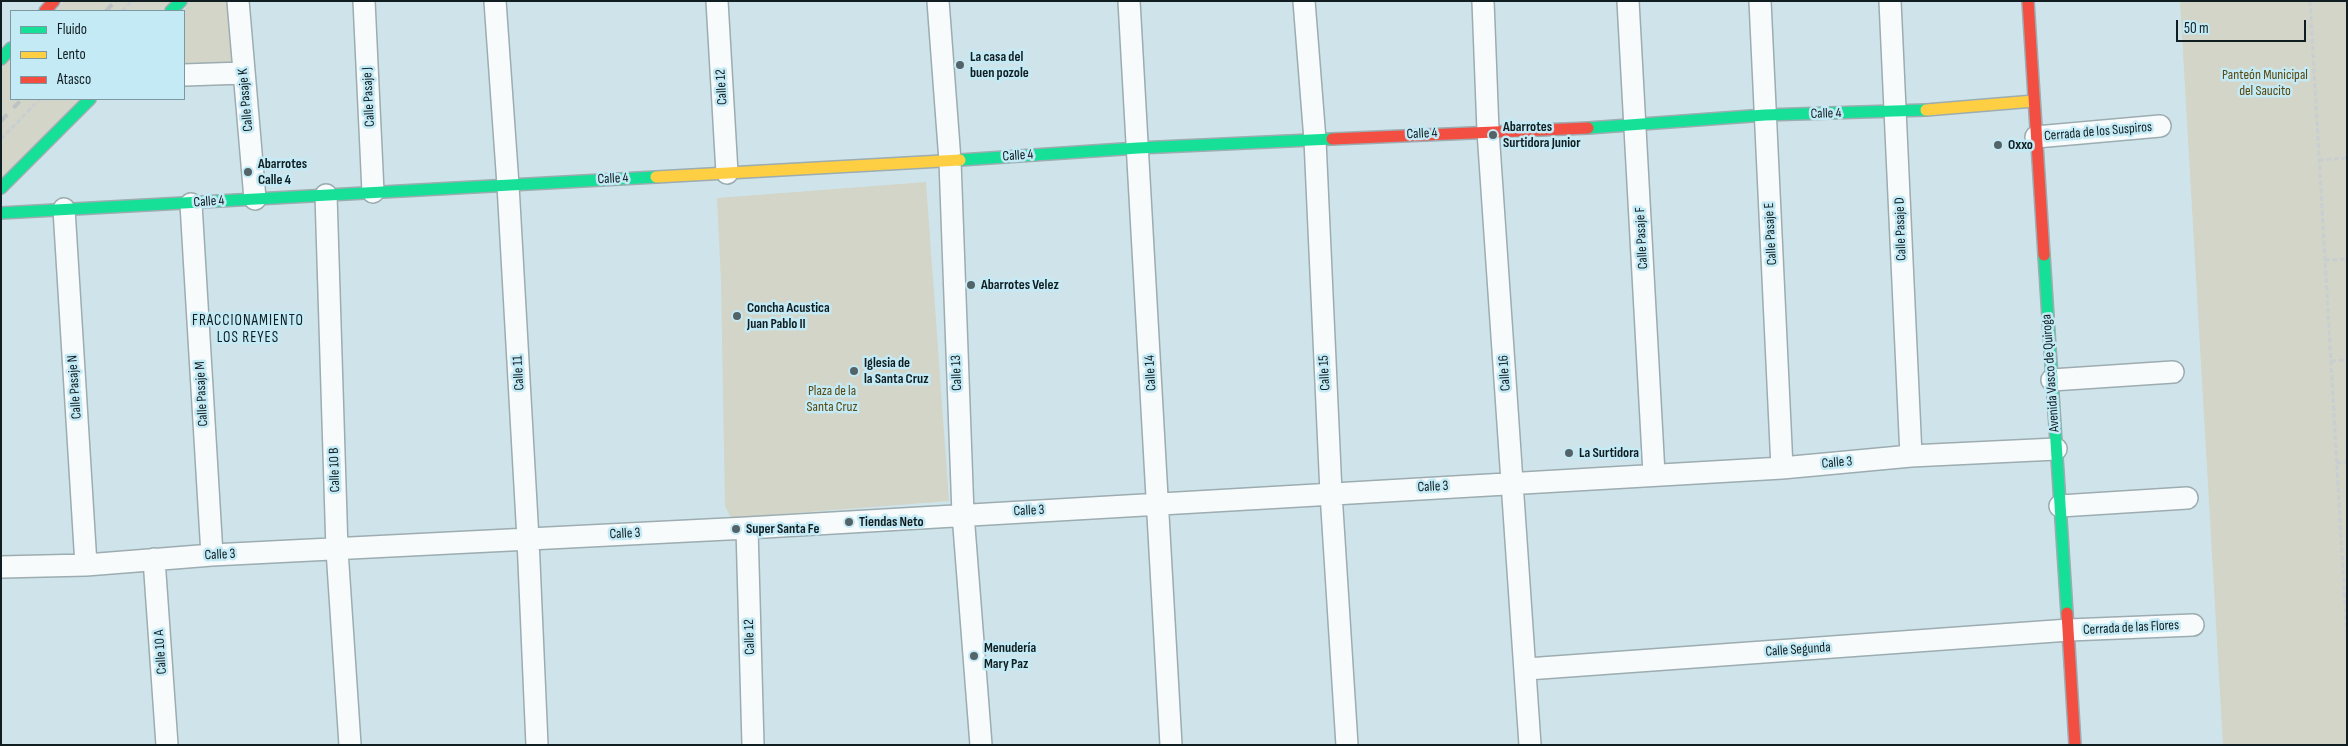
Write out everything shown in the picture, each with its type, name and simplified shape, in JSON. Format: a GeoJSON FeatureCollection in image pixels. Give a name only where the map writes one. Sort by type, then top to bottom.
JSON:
{"type":"FeatureCollection","features":[{"type":"Feature","properties":{"kind":"street"},"geometry":{"type":"LineString","coordinates":[[172,10],[181,1]]}},
{"type":"Feature","properties":{"kind":"street","name":"Calle Pasaje K"},"geometry":{"type":"LineString","coordinates":[[238,1],[255,199]]}},
{"type":"Feature","properties":{"kind":"street","name":"Calle Pasaje J"},"geometry":{"type":"LineString","coordinates":[[364,1],[373,192]]}},
{"type":"Feature","properties":{"kind":"street","name":"Calle 11"},"geometry":{"type":"LineString","coordinates":[[494,1],[508,185],[528,538],[536,745]]}},
{"type":"Feature","properties":{"kind":"street","name":"Calle 12"},"geometry":{"type":"LineString","coordinates":[[717,1],[727,173]]}},
{"type":"Feature","properties":{"kind":"street","name":"Calle 13"},"geometry":{"type":"LineString","coordinates":[[938,1],[950,160],[963,514],[981,745]]}},
{"type":"Feature","properties":{"kind":"street","name":"Calle 14"},"geometry":{"type":"LineString","coordinates":[[1129,1],[1159,504],[1171,745]]}},
{"type":"Feature","properties":{"kind":"street","name":"Calle 15"},"geometry":{"type":"LineString","coordinates":[[1304,1],[1314,140],[1331,493],[1347,745]]}},
{"type":"Feature","properties":{"kind":"street","name":"Calle 16"},"geometry":{"type":"LineString","coordinates":[[1483,1],[1488,131],[1527,669],[1530,745]]}},
{"type":"Feature","properties":{"kind":"street","name":"Calle Pasaje F"},"geometry":{"type":"LineString","coordinates":[[1628,1],[1654,474]]}},
{"type":"Feature","properties":{"kind":"street","name":"Calle Pasaje E"},"geometry":{"type":"LineString","coordinates":[[1760,1],[1782,468]]}},
{"type":"Feature","properties":{"kind":"street","name":"Calle Pasaje D"},"geometry":{"type":"LineString","coordinates":[[1890,1],[1911,456]]}},
{"type":"Feature","properties":{"kind":"street","name":"Avenida Vasco de Quiroga"},"geometry":{"type":"LineString","coordinates":[[2028,1],[2075,745]]}},
{"type":"Feature","properties":{"kind":"street"},"geometry":{"type":"LineString","coordinates":[[1,59],[10,49]]}},
{"type":"Feature","properties":{"kind":"street"},"geometry":{"type":"LineString","coordinates":[[185,75],[243,73]]}},
{"type":"Feature","properties":{"kind":"street"},"geometry":{"type":"LineString","coordinates":[[1,188],[89,100]]}},
{"type":"Feature","properties":{"kind":"street","name":"Calle 4"},"geometry":{"type":"LineString","coordinates":[[1,213],[190,204],[1138,148],[1488,131],[1636,126],[1765,115],[1896,112],[2034,101]]}},
{"type":"Feature","properties":{"kind":"street","name":"Cerrada de los Suspiros"},"geometry":{"type":"LineString","coordinates":[[2036,137],[2160,126]]}},
{"type":"Feature","properties":{"kind":"street","name":"Calle 10 B"},"geometry":{"type":"LineString","coordinates":[[326,195],[337,550],[350,745]]}},
{"type":"Feature","properties":{"kind":"street","name":"Calle Pasaje M"},"geometry":{"type":"LineString","coordinates":[[190,204],[212,555]]}},
{"type":"Feature","properties":{"kind":"street","name":"Calle Pasaje N"},"geometry":{"type":"LineString","coordinates":[[64,209],[86,565]]}},
{"type":"Feature","properties":{"kind":"street"},"geometry":{"type":"LineString","coordinates":[[2052,380],[2173,372]]}},
{"type":"Feature","properties":{"kind":"street","name":"Calle 3"},"geometry":{"type":"LineString","coordinates":[[1,567],[86,565],[212,555],[747,528],[1512,482],[1782,468],[1911,456],[2056,449]]}},
{"type":"Feature","properties":{"kind":"street"},"geometry":{"type":"LineString","coordinates":[[2060,506],[2187,498]]}},
{"type":"Feature","properties":{"kind":"street","name":"Calle 12"},"geometry":{"type":"LineString","coordinates":[[747,528],[753,745]]}},
{"type":"Feature","properties":{"kind":"street","name":"Calle 10 A"},"geometry":{"type":"LineString","coordinates":[[154,559],[167,745]]}},
{"type":"Feature","properties":{"kind":"street","name":"Cerrada de las Flores"},"geometry":{"type":"LineString","coordinates":[[2069,630],[2193,625]]}},
{"type":"Feature","properties":{"kind":"street","name":"Calle Segunda"},"geometry":{"type":"LineString","coordinates":[[1527,669],[2069,630]]}},
{"type":"Feature","properties":{"kind":"path"},"geometry":{"type":"LineString","coordinates":[[123,10],[132,1]]}},
{"type":"Feature","properties":{"kind":"path"},"geometry":{"type":"LineString","coordinates":[[2310,1],[2336,463],[2344,559],[2347,639]]}},
{"type":"Feature","properties":{"kind":"path"},"geometry":{"type":"LineString","coordinates":[[1,139],[39,100]]}},
{"type":"Feature","properties":{"kind":"path"},"geometry":{"type":"LineString","coordinates":[[2319,160],[2347,158]]}},
{"type":"Feature","properties":{"kind":"path"},"geometry":{"type":"LineString","coordinates":[[2325,260],[2347,258]]}},
{"type":"Feature","properties":{"kind":"path"},"geometry":{"type":"LineString","coordinates":[[2331,361],[2347,360]]}},
{"type":"Feature","properties":{"kind":"path"},"geometry":{"type":"LineString","coordinates":[[2336,463],[2347,462]]}},
{"type":"Feature","properties":{"kind":"green space"},"geometry":{"type":"Polygon","coordinates":[[[64,1],[172,1],[164,10],[56,10],[64,1]]]}},
{"type":"Feature","properties":{"kind":"green space"},"geometry":{"type":"Polygon","coordinates":[[[189,1],[232,1],[236,68],[185,69],[184,10],[189,1]]]}},
{"type":"Feature","properties":{"kind":"green space","name":"Panteón Municipal del Saucito"},"geometry":{"type":"Polygon","coordinates":[[[2180,1],[2347,1],[2347,745],[2223,745],[2180,1]]]}},
{"type":"Feature","properties":{"kind":"green space"},"geometry":{"type":"Polygon","coordinates":[[[10,59],[10,100],[79,100],[1,178],[1,69],[10,59]]]}},
{"type":"Feature","properties":{"kind":"green space","name":"Plaza de la Santa Cruz"},"geometry":{"type":"Polygon","coordinates":[[[926,182],[949,501],[731,518],[725,506],[721,282],[717,198],[926,182]]]}},
{"type":"Feature","properties":{"kind":"railway"},"geometry":{"type":"LineString","coordinates":[[107,10],[115,1]]}},
{"type":"Feature","properties":{"kind":"railway"},"geometry":{"type":"LineString","coordinates":[[1,121],[21,100]]}},
{"type":"Feature","properties":{"kind":"traffic: fast"},"geometry":{"type":"LineString","coordinates":[[172,10],[181,1]]}},
{"type":"Feature","properties":{"kind":"traffic: fast"},"geometry":{"type":"LineString","coordinates":[[1,59],[10,49]]}},
{"type":"Feature","properties":{"kind":"traffic: fast"},"geometry":{"type":"LineString","coordinates":[[1,188],[89,100]]}},
{"type":"Feature","properties":{"kind":"traffic: fast"},"geometry":{"type":"LineString","coordinates":[[1588,128],[1765,115],[1926,110]]}},
{"type":"Feature","properties":{"kind":"traffic: fast"},"geometry":{"type":"LineString","coordinates":[[960,160],[1138,148],[1332,139]]}},
{"type":"Feature","properties":{"kind":"traffic: fast"},"geometry":{"type":"LineString","coordinates":[[1,213],[656,177]]}},
{"type":"Feature","properties":{"kind":"traffic: fast"},"geometry":{"type":"LineString","coordinates":[[2044,255],[2067,613]]}},
{"type":"Feature","properties":{"kind":"traffic: slow"},"geometry":{"type":"LineString","coordinates":[[1926,110],[2034,101]]}},
{"type":"Feature","properties":{"kind":"traffic: slow"},"geometry":{"type":"LineString","coordinates":[[656,177],[960,160]]}},
{"type":"Feature","properties":{"kind":"traffic: jam"},"geometry":{"type":"LineString","coordinates":[[46,10],[54,1]]}},
{"type":"Feature","properties":{"kind":"traffic: jam"},"geometry":{"type":"LineString","coordinates":[[2028,1],[2044,255]]}},
{"type":"Feature","properties":{"kind":"traffic: jam"},"geometry":{"type":"LineString","coordinates":[[1332,139],[1588,128]]}},
{"type":"Feature","properties":{"kind":"traffic: jam"},"geometry":{"type":"LineString","coordinates":[[2067,613],[2075,745]]}},
{"type":"Feature","properties":{"kind":"place","name":"La casa del buen pozole"},"geometry":{"type":"Point","coordinates":[960,65]}},
{"type":"Feature","properties":{"kind":"place","name":"Abarrotes Surtidora Junior"},"geometry":{"type":"Point","coordinates":[1493,135]}},
{"type":"Feature","properties":{"kind":"place","name":"Oxxo"},"geometry":{"type":"Point","coordinates":[1998,145]}},
{"type":"Feature","properties":{"kind":"place","name":"Abarrotes Calle 4"},"geometry":{"type":"Point","coordinates":[248,172]}},
{"type":"Feature","properties":{"kind":"place","name":"Abarrotes Velez"},"geometry":{"type":"Point","coordinates":[971,285]}},
{"type":"Feature","properties":{"kind":"place","name":"Concha Acustica Juan Pablo II"},"geometry":{"type":"Point","coordinates":[737,316]}},
{"type":"Feature","properties":{"kind":"place","name":"Iglesia de la Santa Cruz"},"geometry":{"type":"Point","coordinates":[854,371]}},
{"type":"Feature","properties":{"kind":"place","name":"La Surtidora"},"geometry":{"type":"Point","coordinates":[1569,453]}},
{"type":"Feature","properties":{"kind":"place","name":"Tiendas Neto"},"geometry":{"type":"Point","coordinates":[849,522]}},
{"type":"Feature","properties":{"kind":"place","name":"Super Santa Fe"},"geometry":{"type":"Point","coordinates":[736,529]}},
{"type":"Feature","properties":{"kind":"place","name":"Menudería Mary Paz"},"geometry":{"type":"Point","coordinates":[974,656]}},
{"type":"Feature","properties":{"kind":"district","name":"FRACCIONAMIENTO LOS REYES"},"geometry":{"type":"Point","coordinates":[248,330]}}]}
